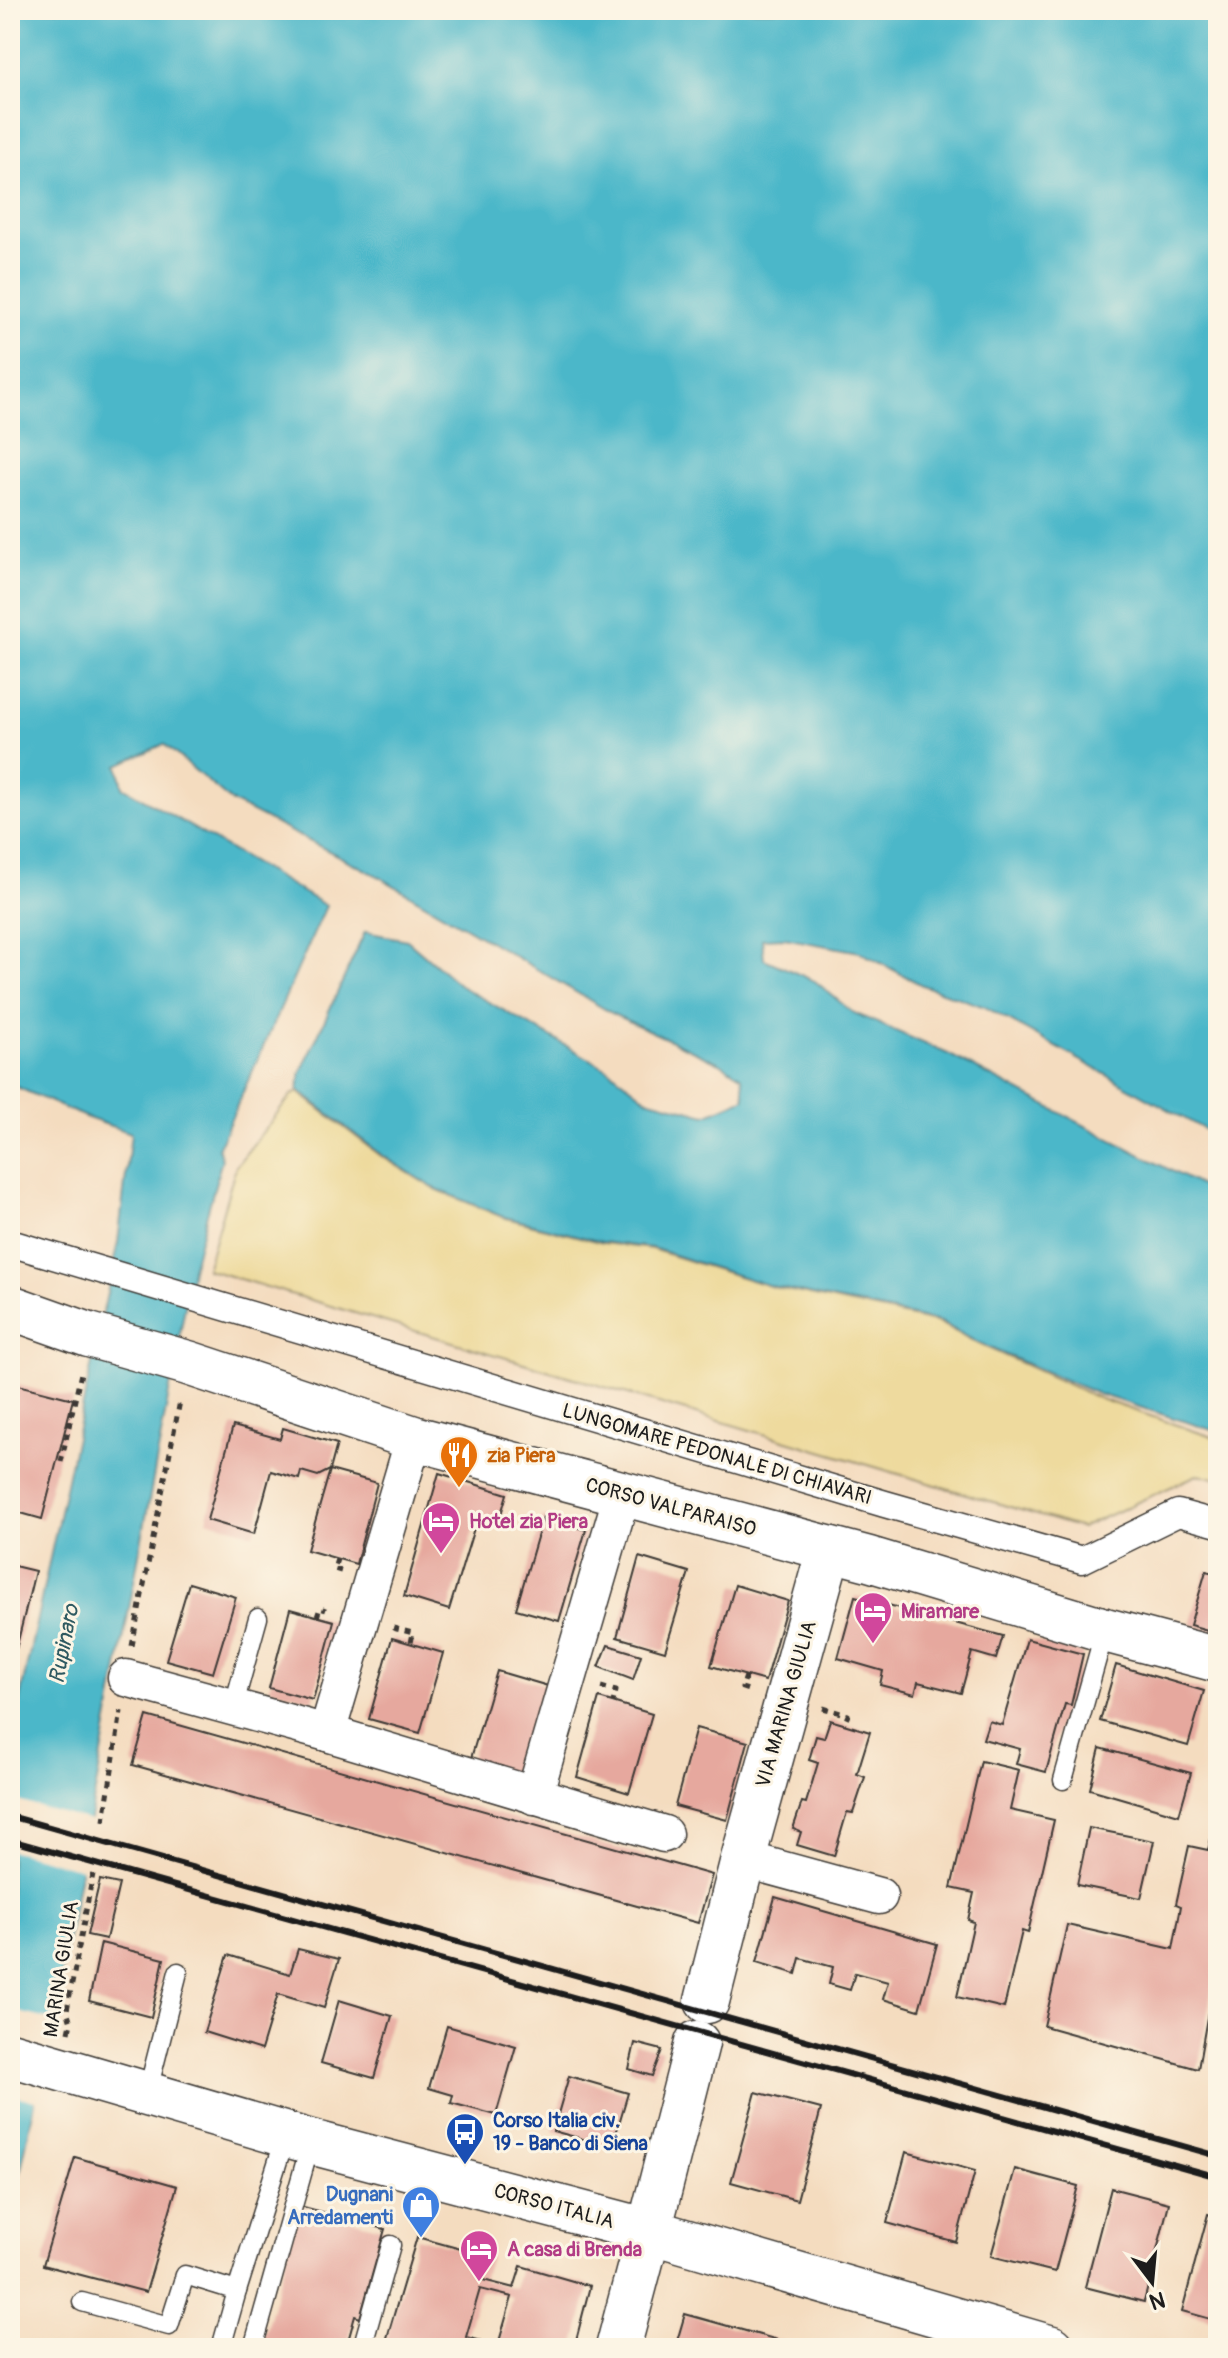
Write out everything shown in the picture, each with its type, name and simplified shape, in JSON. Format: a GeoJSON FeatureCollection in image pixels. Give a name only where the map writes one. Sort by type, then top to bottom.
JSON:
{"type":"FeatureCollection","features":[{"type":"Feature","properties":{"kind":"street","name":"LUNGOMARE PEDONALE DI CHIAVARI"},"geometry":{"type":"LineString","coordinates":[[10,1243],[1082,1560],[1178,1513],[1218,1524]]}},
{"type":"Feature","properties":{"kind":"street","name":"CORSO VALPARAISO"},"geometry":{"type":"LineString","coordinates":[[10,1307],[414,1438],[869,1559],[1105,1630],[1218,1660]]}},
{"type":"Feature","properties":{"kind":"street"},"geometry":{"type":"LineString","coordinates":[[327,1733],[414,1438]]}},
{"type":"Feature","properties":{"kind":"street"},"geometry":{"type":"LineString","coordinates":[[534,1796],[622,1494]]}},
{"type":"Feature","properties":{"kind":"street","name":"VIA MARINA GIULIA"},"geometry":{"type":"LineString","coordinates":[[707,2001],[829,1549]]}},
{"type":"Feature","properties":{"kind":"street"},"geometry":{"type":"LineString","coordinates":[[126,1678],[327,1733],[664,1834]]}},
{"type":"Feature","properties":{"kind":"street"},"geometry":{"type":"LineString","coordinates":[[743,1859],[879,1896]]}},
{"type":"Feature","properties":{"kind":"street"},"geometry":{"type":"LineString","coordinates":[[618,2348],[697,2043]]}},
{"type":"Feature","properties":{"kind":"street","name":"CORSO ITALIA"},"geometry":{"type":"LineString","coordinates":[[39,2062],[298,2138],[649,2231],[1052,2348]]}},
{"type":"Feature","properties":{"kind":"lane"},"geometry":{"type":"LineString","coordinates":[[233,1708],[258,1618]]}},
{"type":"Feature","properties":{"kind":"lane"},"geometry":{"type":"LineString","coordinates":[[1063,1780],[1105,1630]]}},
{"type":"Feature","properties":{"kind":"lane"},"geometry":{"type":"LineString","coordinates":[[147,2094],[178,1972]]}},
{"type":"Feature","properties":{"kind":"lane"},"geometry":{"type":"LineString","coordinates":[[221,2348],[237,2291],[298,2138]]}},
{"type":"Feature","properties":{"kind":"lane"},"geometry":{"type":"LineString","coordinates":[[253,2348],[303,2163],[298,2138]]}},
{"type":"Feature","properties":{"kind":"lane"},"geometry":{"type":"LineString","coordinates":[[362,2348],[391,2245]]}},
{"type":"Feature","properties":{"kind":"lane"},"geometry":{"type":"LineString","coordinates":[[82,2302],[169,2326],[185,2275],[237,2291]]}},
{"type":"Feature","properties":{"kind":"path"},"geometry":{"type":"LineString","coordinates":[[61,1462],[89,1335]]}},
{"type":"Feature","properties":{"kind":"path"},"geometry":{"type":"LineString","coordinates":[[165,1473],[188,1363]]}},
{"type":"Feature","properties":{"kind":"path","name":"MARINA GIULIA"},"geometry":{"type":"LineString","coordinates":[[39,2062],[71,2023],[67,2010],[93,1874]]}},
{"type":"Feature","properties":{"kind":"sand"},"geometry":{"type":"Polygon","coordinates":[[[298,1092],[381,1156],[433,1188],[502,1217],[603,1243],[651,1249],[773,1287],[939,1323],[1100,1399],[1218,1439],[1218,1479],[1199,1474],[1081,1528],[206,1269],[236,1166],[292,1095],[298,1092]]]}},
{"type":"Feature","properties":{"kind":"water","name":"Rupinaro"},"geometry":{"type":"Polygon","coordinates":[[[10,10],[1218,10],[1218,1137],[985,1007],[922,985],[860,952],[784,938],[762,939],[764,959],[815,981],[852,1012],[948,1054],[1218,1195],[1218,1432],[1098,1394],[978,1343],[940,1322],[771,1286],[652,1248],[602,1242],[501,1216],[432,1187],[382,1155],[298,1090],[301,1072],[365,932],[407,940],[462,987],[611,1071],[647,1099],[706,1115],[745,1098],[742,1077],[720,1063],[615,1015],[376,875],[232,802],[164,744],[118,765],[123,787],[326,906],[218,1148],[222,1159],[192,1269],[54,2013],[10,2221],[10,1744],[118,1242],[131,1133],[85,1117],[10,1084],[10,10]]]}},
{"type":"Feature","properties":{"kind":"pier"},"geometry":{"type":"Polygon","coordinates":[[[10,1799],[94,1822],[85,1870],[10,1850],[10,1799]]]}},
{"type":"Feature","properties":{"kind":"pier"},"geometry":{"type":"Polygon","coordinates":[[[10,2010],[56,2021],[38,2102],[10,2094],[10,2010]]]}},
{"type":"Feature","properties":{"kind":"building"},"geometry":{"type":"Polygon","coordinates":[[[10,1383],[73,1399],[42,1519],[10,1510],[10,1383]]]}},
{"type":"Feature","properties":{"kind":"building"},"geometry":{"type":"Polygon","coordinates":[[[233,1426],[280,1439],[283,1428],[337,1444],[330,1470],[318,1476],[301,1471],[299,1479],[271,1471],[254,1534],[207,1520],[233,1426]]]}},
{"type":"Feature","properties":{"kind":"building"},"geometry":{"type":"Polygon","coordinates":[[[330,1470],[377,1483],[356,1564],[307,1550],[330,1470]]]}},
{"type":"Feature","properties":{"kind":"building"},"geometry":{"type":"Polygon","coordinates":[[[439,1473],[507,1494],[499,1521],[478,1515],[449,1610],[404,1596],[439,1473]]]}},
{"type":"Feature","properties":{"kind":"building"},"geometry":{"type":"Polygon","coordinates":[[[543,1517],[586,1530],[559,1621],[516,1609],[543,1517]]]}},
{"type":"Feature","properties":{"kind":"building"},"geometry":{"type":"Polygon","coordinates":[[[639,1557],[689,1572],[665,1651],[617,1637],[639,1557]]]}},
{"type":"Feature","properties":{"kind":"building"},"geometry":{"type":"Polygon","coordinates":[[[10,1565],[35,1571],[11,1670],[10,1670],[10,1565]]]}},
{"type":"Feature","properties":{"kind":"building"},"geometry":{"type":"Polygon","coordinates":[[[1206,1571],[1218,1574],[1218,1633],[1190,1625],[1206,1571]]]}},
{"type":"Feature","properties":{"kind":"building"},"geometry":{"type":"Polygon","coordinates":[[[189,1583],[236,1597],[213,1673],[166,1660],[189,1583]]]}},
{"type":"Feature","properties":{"kind":"building"},"geometry":{"type":"Polygon","coordinates":[[[735,1585],[788,1601],[765,1681],[711,1666],[735,1585]]]}},
{"type":"Feature","properties":{"kind":"building"},"geometry":{"type":"Polygon","coordinates":[[[855,1596],[1003,1636],[996,1659],[972,1652],[961,1693],[918,1682],[915,1694],[880,1685],[883,1671],[838,1658],[855,1596]]]}},
{"type":"Feature","properties":{"kind":"building"},"geometry":{"type":"Polygon","coordinates":[[[290,1609],[334,1621],[313,1700],[269,1688],[290,1609]]]}},
{"type":"Feature","properties":{"kind":"building"},"geometry":{"type":"Polygon","coordinates":[[[392,1638],[443,1653],[420,1733],[369,1719],[392,1638]]]}},
{"type":"Feature","properties":{"kind":"building"},"geometry":{"type":"Polygon","coordinates":[[[1027,1639],[1083,1654],[1071,1705],[1065,1704],[1046,1772],[1016,1764],[1020,1749],[983,1739],[989,1721],[1002,1725],[1027,1639]]]}},
{"type":"Feature","properties":{"kind":"building"},"geometry":{"type":"Polygon","coordinates":[[[608,1645],[641,1655],[633,1680],[599,1667],[608,1645]]]}},
{"type":"Feature","properties":{"kind":"building"},"geometry":{"type":"Polygon","coordinates":[[[1116,1665],[1204,1691],[1188,1746],[1100,1721],[1116,1665]]]}},
{"type":"Feature","properties":{"kind":"building"},"geometry":{"type":"Polygon","coordinates":[[[497,1671],[548,1686],[520,1780],[469,1765],[497,1671]]]}},
{"type":"Feature","properties":{"kind":"building"},"geometry":{"type":"Polygon","coordinates":[[[599,1698],[652,1714],[629,1793],[577,1777],[599,1698]]]}},
{"type":"Feature","properties":{"kind":"building"},"geometry":{"type":"Polygon","coordinates":[[[147,1716],[712,1875],[698,1923],[133,1765],[147,1716]]]}},
{"type":"Feature","properties":{"kind":"building"},"geometry":{"type":"Polygon","coordinates":[[[830,1720],[870,1732],[857,1774],[865,1777],[853,1813],[847,1812],[834,1856],[797,1845],[801,1832],[793,1829],[802,1802],[806,1803],[818,1763],[809,1760],[816,1736],[824,1738],[830,1720]]]}},
{"type":"Feature","properties":{"kind":"building"},"geometry":{"type":"Polygon","coordinates":[[[696,1728],[748,1742],[727,1820],[675,1806],[696,1728]]]}},
{"type":"Feature","properties":{"kind":"building"},"geometry":{"type":"Polygon","coordinates":[[[1100,1748],[1191,1773],[1179,1815],[1090,1789],[1100,1748]]]}},
{"type":"Feature","properties":{"kind":"building"},"geometry":{"type":"Polygon","coordinates":[[[981,1761],[1019,1770],[1010,1810],[1054,1820],[1028,1933],[1022,1931],[1004,2008],[957,1997],[974,1922],[968,1920],[974,1893],[951,1888],[981,1761]]]}},
{"type":"Feature","properties":{"kind":"building"},"geometry":{"type":"Polygon","coordinates":[[[1217,1816],[1218,1955],[1198,2069],[1044,2026],[1067,1925],[1173,1949],[1181,1906],[1176,1904],[1189,1846],[1208,1850],[1217,1816]]]}},
{"type":"Feature","properties":{"kind":"building"},"geometry":{"type":"Polygon","coordinates":[[[1089,1828],[1154,1841],[1141,1898],[1077,1885],[1089,1828]]]}},
{"type":"Feature","properties":{"kind":"building"},"geometry":{"type":"Polygon","coordinates":[[[100,1880],[119,1884],[106,1939],[87,1935],[100,1880]]]}},
{"type":"Feature","properties":{"kind":"building"},"geometry":{"type":"Polygon","coordinates":[[[775,1897],[937,1944],[919,2010],[883,1999],[888,1982],[855,1973],[850,1990],[829,1984],[833,1967],[800,1958],[796,1974],[757,1962],[775,1897]]]}},
{"type":"Feature","properties":{"kind":"building"},"geometry":{"type":"Polygon","coordinates":[[[101,1943],[164,1959],[151,2017],[89,2001],[101,1943]]]}},
{"type":"Feature","properties":{"kind":"building"},"geometry":{"type":"Polygon","coordinates":[[[298,1949],[339,1959],[324,2008],[278,1994],[261,2050],[204,2032],[228,1955],[290,1974],[298,1949]]]}},
{"type":"Feature","properties":{"kind":"building"},"geometry":{"type":"Polygon","coordinates":[[[339,2000],[392,2016],[374,2078],[321,2063],[339,2000]]]}},
{"type":"Feature","properties":{"kind":"building"},"geometry":{"type":"Polygon","coordinates":[[[447,2026],[516,2046],[496,2115],[451,2103],[453,2095],[429,2088],[447,2026]]]}},
{"type":"Feature","properties":{"kind":"building"},"geometry":{"type":"Polygon","coordinates":[[[635,2043],[662,2050],[652,2076],[629,2069],[635,2043]]]}},
{"type":"Feature","properties":{"kind":"building"},"geometry":{"type":"Polygon","coordinates":[[[569,2076],[628,2093],[612,2147],[553,2131],[569,2076]]]}},
{"type":"Feature","properties":{"kind":"building"},"geometry":{"type":"Polygon","coordinates":[[[756,2092],[821,2109],[797,2200],[731,2182],[756,2092]]]}},
{"type":"Feature","properties":{"kind":"building"},"geometry":{"type":"Polygon","coordinates":[[[906,2152],[975,2171],[956,2242],[887,2223],[906,2152]]]}},
{"type":"Feature","properties":{"kind":"building"},"geometry":{"type":"Polygon","coordinates":[[[75,2157],[177,2186],[146,2292],[43,2265],[75,2157]]]}},
{"type":"Feature","properties":{"kind":"building"},"geometry":{"type":"Polygon","coordinates":[[[1015,2169],[1078,2186],[1055,2272],[991,2256],[1015,2169]]]}},
{"type":"Feature","properties":{"kind":"building"},"geometry":{"type":"Polygon","coordinates":[[[1111,2188],[1169,2203],[1144,2302],[1085,2287],[1111,2188]]]}},
{"type":"Feature","properties":{"kind":"building"},"geometry":{"type":"Polygon","coordinates":[[[300,2206],[385,2229],[360,2318],[355,2316],[346,2348],[261,2348],[300,2206]]]}},
{"type":"Feature","properties":{"kind":"building"},"geometry":{"type":"Polygon","coordinates":[[[1208,2214],[1218,2217],[1218,2321],[1182,2311],[1208,2214]]]}},
{"type":"Feature","properties":{"kind":"building"},"geometry":{"type":"Polygon","coordinates":[[[417,2237],[490,2257],[483,2280],[514,2288],[521,2266],[590,2286],[574,2348],[384,2348],[417,2237]],[[480,2289],[466,2337],[498,2345],[512,2297],[480,2289]]]}},
{"type":"Feature","properties":{"kind":"building"},"geometry":{"type":"Polygon","coordinates":[[[685,2314],[785,2342],[784,2348],[675,2348],[685,2314]]]}},
{"type":"Feature","properties":{"kind":"railway"},"geometry":{"type":"LineString","coordinates":[[10,1816],[1218,2156]]}},
{"type":"Feature","properties":{"kind":"railway"},"geometry":{"type":"LineString","coordinates":[[10,1840],[1218,2177]]}},
{"type":"Feature","properties":{"kind":"place","name":"zia Piera"},"geometry":{"type":"Point","coordinates":[459,1489]}},
{"type":"Feature","properties":{"kind":"place","name":"Hotel zia Piera"},"geometry":{"type":"Point","coordinates":[441,1555]}},
{"type":"Feature","properties":{"kind":"place","name":"Miramare"},"geometry":{"type":"Point","coordinates":[873,1645]}},
{"type":"Feature","properties":{"kind":"place","name":"Corso Italia civ. 19 - Banco di Siena"},"geometry":{"type":"Point","coordinates":[465,2166]}},
{"type":"Feature","properties":{"kind":"place","name":"Dugnani Arredamenti"},"geometry":{"type":"Point","coordinates":[421,2239]}},
{"type":"Feature","properties":{"kind":"place","name":"A casa di Brenda"},"geometry":{"type":"Point","coordinates":[479,2283]}}]}
